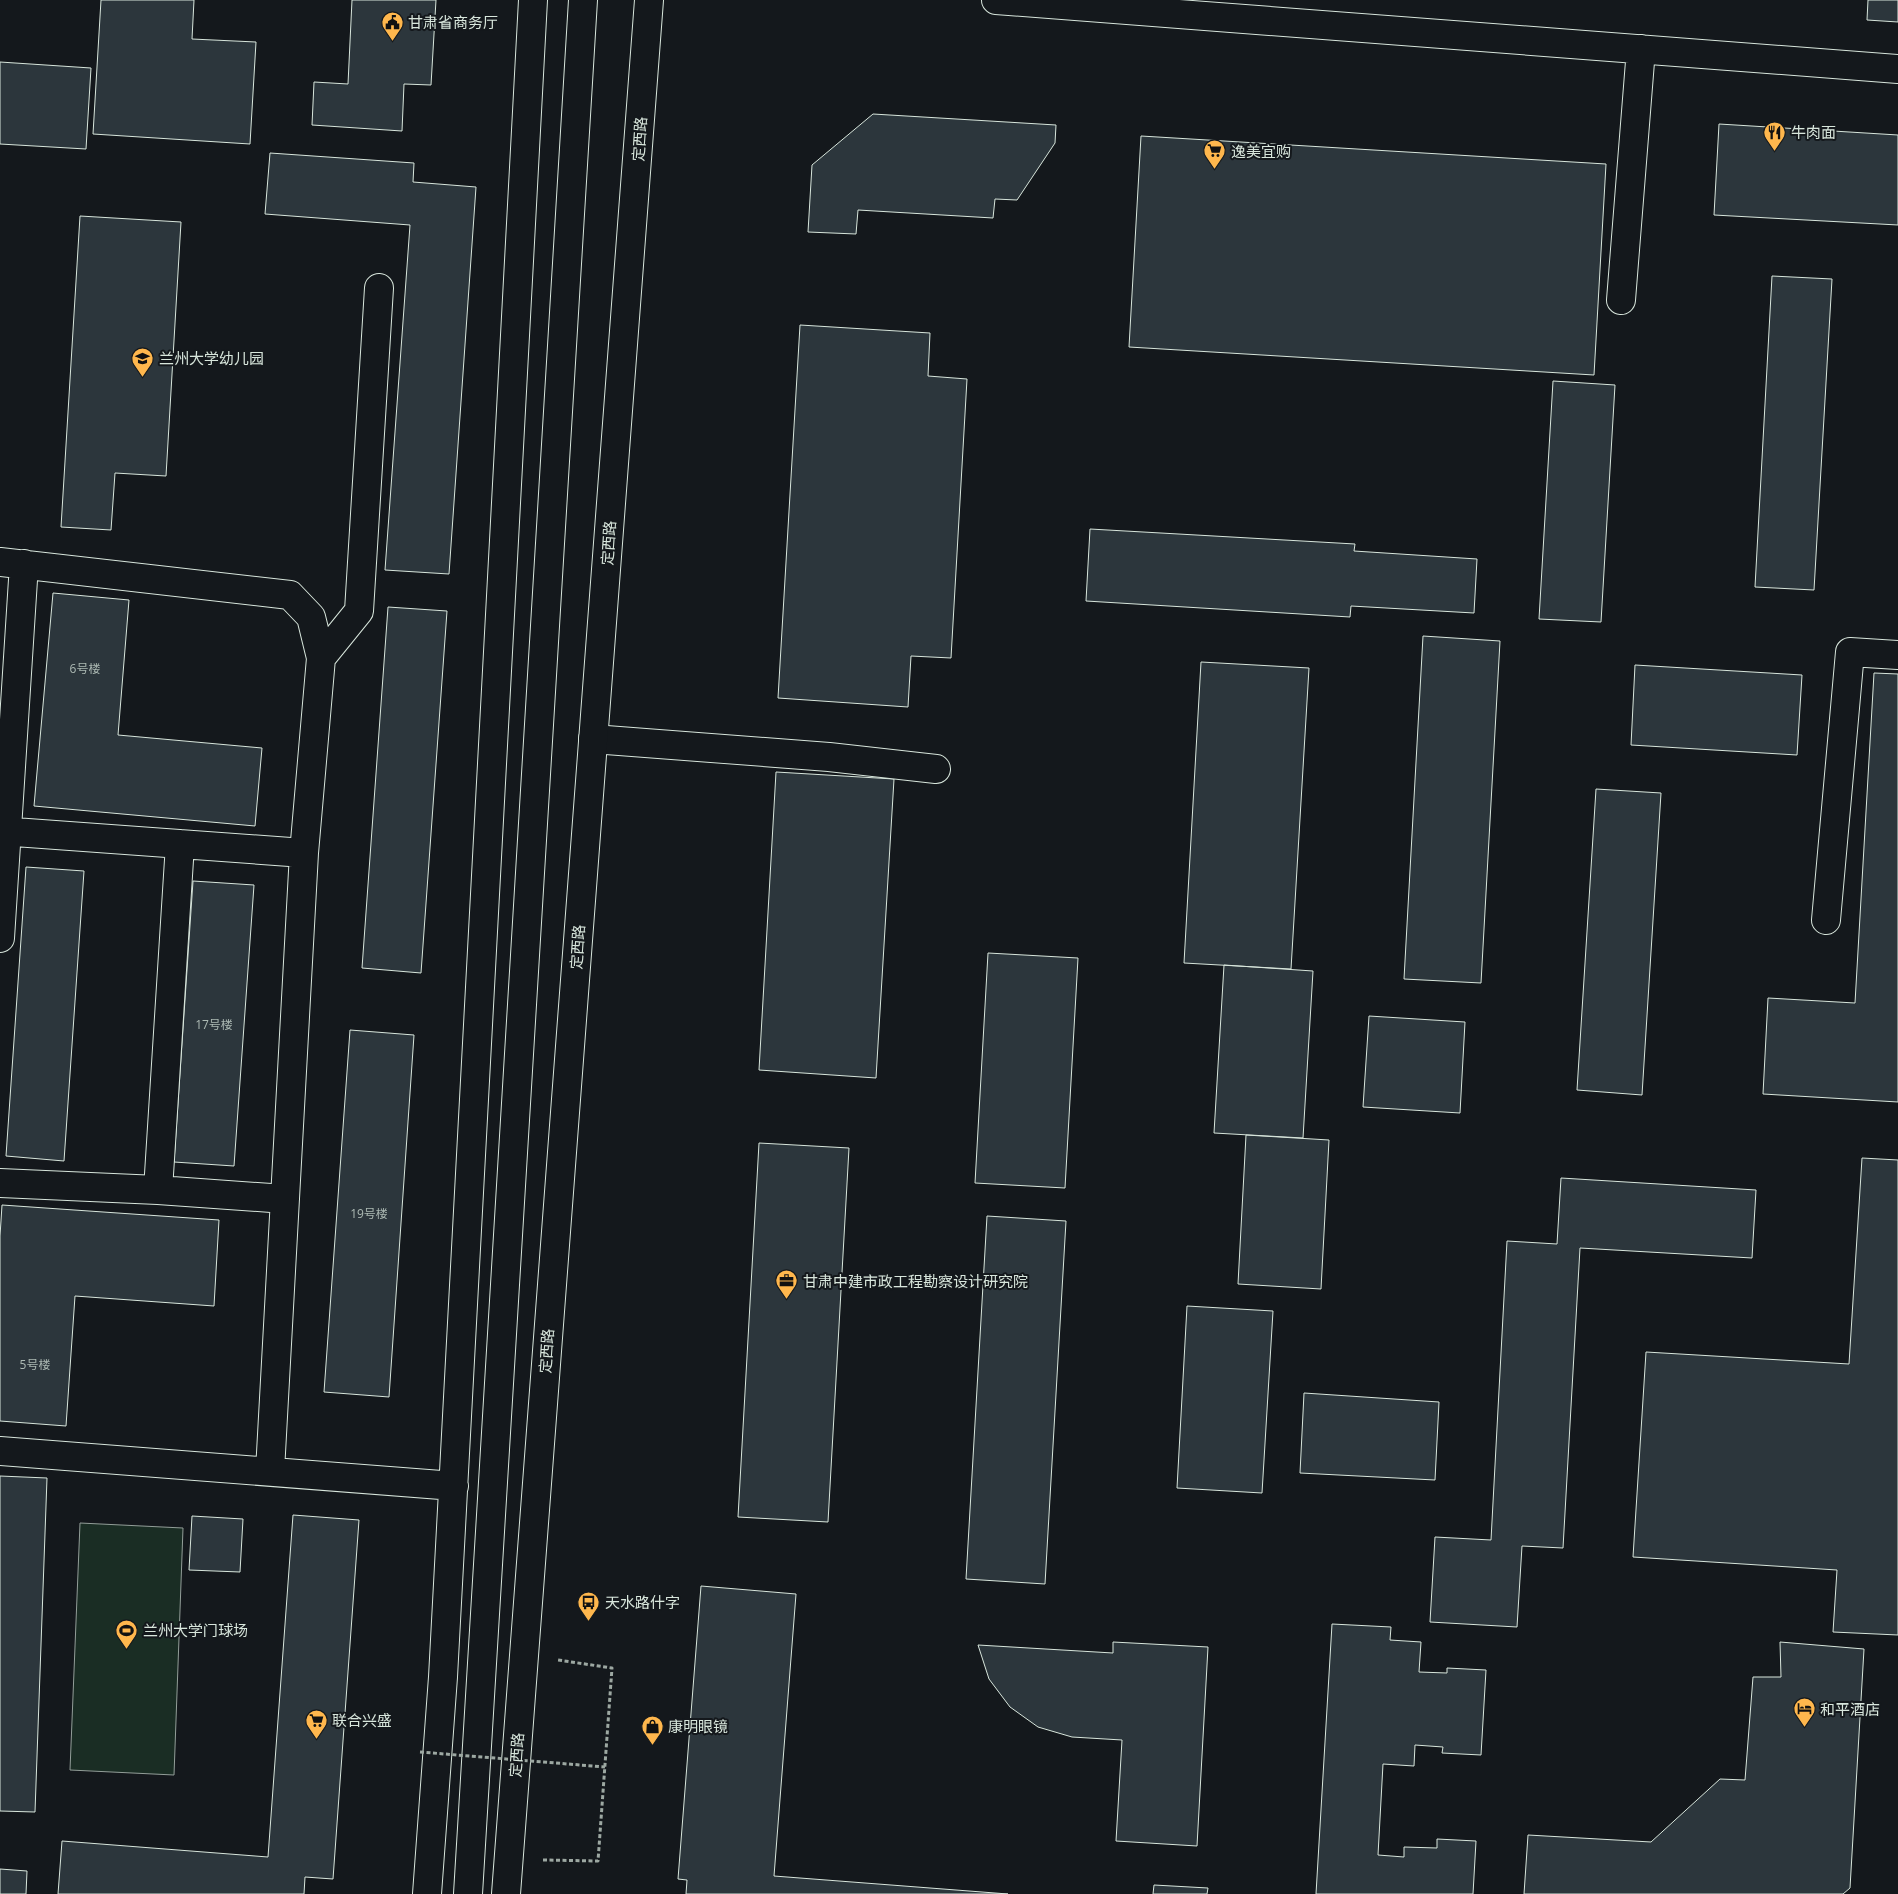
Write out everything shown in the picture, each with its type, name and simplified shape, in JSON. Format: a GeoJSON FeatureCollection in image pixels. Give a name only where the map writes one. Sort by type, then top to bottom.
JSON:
{"type":"FeatureCollection","features":[{"type":"Feature","properties":{"kind":"street"},"geometry":{"type":"LineString","coordinates":[[427,1894],[444,1677],[533,0]]}},
{"type":"Feature","properties":{"kind":"street"},"geometry":{"type":"LineString","coordinates":[[468,1894],[583,0]]}},
{"type":"Feature","properties":{"kind":"street","name":"定西路"},"geometry":{"type":"LineString","coordinates":[[506,1894],[649,0]]}},
{"type":"Feature","properties":{"kind":"street"},"geometry":{"type":"LineString","coordinates":[[996,0],[1898,68]]}},
{"type":"Feature","properties":{"kind":"street"},"geometry":{"type":"LineString","coordinates":[[1621,300],[1641,49]]}},
{"type":"Feature","properties":{"kind":"street"},"geometry":{"type":"LineString","coordinates":[[321,658],[359,611],[379,288]]}},
{"type":"Feature","properties":{"kind":"street"},"geometry":{"type":"LineString","coordinates":[[0,938],[12,563],[290,595],[311,617],[321,658],[304,853],[270,1472]]}},
{"type":"Feature","properties":{"kind":"street"},"geometry":{"type":"LineString","coordinates":[[1826,920],[1850,652],[1898,655]]}},
{"type":"Feature","properties":{"kind":"street"},"geometry":{"type":"LineString","coordinates":[[593,739],[829,756],[936,768]]}},
{"type":"Feature","properties":{"kind":"street"},"geometry":{"type":"LineString","coordinates":[[4,831],[304,853]]}},
{"type":"Feature","properties":{"kind":"street"},"geometry":{"type":"LineString","coordinates":[[158,1190],[180,844]]}},
{"type":"Feature","properties":{"kind":"street"},"geometry":{"type":"LineString","coordinates":[[0,1183],[158,1190],[285,1199]]}},
{"type":"Feature","properties":{"kind":"street"},"geometry":{"type":"LineString","coordinates":[[0,1451],[454,1486]]}},
{"type":"Feature","properties":{"kind":"path"},"geometry":{"type":"LineString","coordinates":[[508,1859],[598,1861],[605,1767],[612,1668],[523,1655]]}},
{"type":"Feature","properties":{"kind":"path"},"geometry":{"type":"LineString","coordinates":[[420,1752],[605,1767]]}},
{"type":"Feature","properties":{"kind":"green space","name":"兰州大学门球场"},"geometry":{"type":"Polygon","coordinates":[[[80,1523],[183,1528],[174,1775],[70,1770],[80,1523]]]}},
{"type":"Feature","properties":{"kind":"building"},"geometry":{"type":"Polygon","coordinates":[[[101,0],[194,0],[192,39],[256,42],[250,144],[93,134],[101,0]]]}},
{"type":"Feature","properties":{"kind":"building","name":"甘肃省商务厅"},"geometry":{"type":"Polygon","coordinates":[[[352,0],[436,0],[431,85],[404,84],[402,131],[312,125],[314,82],[348,84],[352,0]]]}},
{"type":"Feature","properties":{"kind":"building"},"geometry":{"type":"Polygon","coordinates":[[[1868,0],[1898,0],[1898,22],[1867,20],[1868,0]]]}},
{"type":"Feature","properties":{"kind":"building"},"geometry":{"type":"Polygon","coordinates":[[[0,62],[91,68],[86,149],[0,144],[0,62]]]}},
{"type":"Feature","properties":{"kind":"building"},"geometry":{"type":"Polygon","coordinates":[[[873,114],[1056,125],[1055,143],[1017,200],[995,199],[993,218],[858,210],[856,234],[808,232],[812,165],[873,114]]]}},
{"type":"Feature","properties":{"kind":"building"},"geometry":{"type":"Polygon","coordinates":[[[1719,124],[1898,135],[1898,225],[1714,215],[1719,124]]]}},
{"type":"Feature","properties":{"kind":"building"},"geometry":{"type":"Polygon","coordinates":[[[1141,136],[1606,164],[1594,375],[1129,347],[1141,136]]]}},
{"type":"Feature","properties":{"kind":"building"},"geometry":{"type":"Polygon","coordinates":[[[270,153],[414,163],[413,182],[476,187],[449,574],[385,570],[410,225],[265,214],[270,153]]]}},
{"type":"Feature","properties":{"kind":"building"},"geometry":{"type":"Polygon","coordinates":[[[80,216],[181,222],[166,476],[115,473],[111,530],[61,527],[80,216]]]}},
{"type":"Feature","properties":{"kind":"building"},"geometry":{"type":"Polygon","coordinates":[[[1772,276],[1832,279],[1814,590],[1755,587],[1772,276]]]}},
{"type":"Feature","properties":{"kind":"building"},"geometry":{"type":"Polygon","coordinates":[[[800,325],[930,333],[928,376],[967,379],[951,658],[911,656],[908,707],[778,698],[800,325]]]}},
{"type":"Feature","properties":{"kind":"building"},"geometry":{"type":"Polygon","coordinates":[[[1553,381],[1615,385],[1601,622],[1539,619],[1553,381]]]}},
{"type":"Feature","properties":{"kind":"building"},"geometry":{"type":"Polygon","coordinates":[[[1090,529],[1355,544],[1354,551],[1477,559],[1474,613],[1351,606],[1350,617],[1086,601],[1090,529]]]}},
{"type":"Feature","properties":{"kind":"building"},"geometry":{"type":"Polygon","coordinates":[[[53,593],[129,600],[118,735],[262,748],[255,826],[34,806],[53,593]]]}},
{"type":"Feature","properties":{"kind":"building"},"geometry":{"type":"Polygon","coordinates":[[[388,607],[447,611],[421,973],[362,968],[388,607]]]}},
{"type":"Feature","properties":{"kind":"building"},"geometry":{"type":"Polygon","coordinates":[[[1423,636],[1500,641],[1481,983],[1404,979],[1423,636]]]}},
{"type":"Feature","properties":{"kind":"building"},"geometry":{"type":"Polygon","coordinates":[[[1201,662],[1309,668],[1291,969],[1184,963],[1201,662]]]}},
{"type":"Feature","properties":{"kind":"building"},"geometry":{"type":"Polygon","coordinates":[[[1635,665],[1802,675],[1797,755],[1631,745],[1635,665]]]}},
{"type":"Feature","properties":{"kind":"building"},"geometry":{"type":"Polygon","coordinates":[[[1874,673],[1898,674],[1898,1102],[1763,1094],[1768,998],[1855,1003],[1874,673]]]}},
{"type":"Feature","properties":{"kind":"building"},"geometry":{"type":"Polygon","coordinates":[[[776,772],[894,779],[876,1078],[759,1070],[776,772]]]}},
{"type":"Feature","properties":{"kind":"building"},"geometry":{"type":"Polygon","coordinates":[[[1596,789],[1661,793],[1642,1095],[1577,1090],[1596,789]]]}},
{"type":"Feature","properties":{"kind":"building"},"geometry":{"type":"Polygon","coordinates":[[[26,867],[84,871],[64,1161],[6,1156],[26,867]]]}},
{"type":"Feature","properties":{"kind":"building"},"geometry":{"type":"Polygon","coordinates":[[[193,881],[254,885],[234,1166],[174,1162],[193,881]]]}},
{"type":"Feature","properties":{"kind":"building"},"geometry":{"type":"Polygon","coordinates":[[[988,953],[1078,958],[1065,1188],[975,1183],[988,953]]]}},
{"type":"Feature","properties":{"kind":"building"},"geometry":{"type":"Polygon","coordinates":[[[1224,965],[1313,971],[1303,1138],[1214,1133],[1224,965]]]}},
{"type":"Feature","properties":{"kind":"building"},"geometry":{"type":"Polygon","coordinates":[[[1369,1016],[1465,1022],[1460,1113],[1363,1107],[1369,1016]]]}},
{"type":"Feature","properties":{"kind":"building"},"geometry":{"type":"Polygon","coordinates":[[[350,1030],[414,1035],[389,1397],[324,1392],[350,1030]]]}},
{"type":"Feature","properties":{"kind":"building"},"geometry":{"type":"Polygon","coordinates":[[[1246,1135],[1329,1140],[1321,1289],[1238,1284],[1246,1135]]]}},
{"type":"Feature","properties":{"kind":"building"},"geometry":{"type":"Polygon","coordinates":[[[759,1143],[849,1148],[828,1522],[738,1517],[759,1143]]]}},
{"type":"Feature","properties":{"kind":"building"},"geometry":{"type":"Polygon","coordinates":[[[1862,1158],[1898,1160],[1898,1635],[1833,1632],[1837,1570],[1633,1557],[1646,1352],[1849,1364],[1862,1158]]]}},
{"type":"Feature","properties":{"kind":"building"},"geometry":{"type":"Polygon","coordinates":[[[1561,1178],[1756,1190],[1752,1258],[1580,1248],[1563,1548],[1522,1546],[1517,1627],[1430,1622],[1435,1537],[1491,1540],[1507,1241],[1557,1244],[1561,1178]]]}},
{"type":"Feature","properties":{"kind":"building"},"geometry":{"type":"Polygon","coordinates":[[[2,1205],[219,1220],[214,1306],[75,1296],[66,1426],[0,1421],[0,1236],[2,1205]]]}},
{"type":"Feature","properties":{"kind":"building"},"geometry":{"type":"Polygon","coordinates":[[[987,1216],[1066,1221],[1045,1584],[966,1579],[987,1216]]]}},
{"type":"Feature","properties":{"kind":"building"},"geometry":{"type":"Polygon","coordinates":[[[1187,1306],[1273,1311],[1262,1493],[1177,1488],[1187,1306]]]}},
{"type":"Feature","properties":{"kind":"building"},"geometry":{"type":"Polygon","coordinates":[[[1304,1393],[1439,1402],[1435,1480],[1300,1473],[1304,1393]]]}},
{"type":"Feature","properties":{"kind":"building"},"geometry":{"type":"Polygon","coordinates":[[[0,1476],[47,1478],[35,1812],[0,1811],[0,1476]]]}},
{"type":"Feature","properties":{"kind":"building"},"geometry":{"type":"Polygon","coordinates":[[[293,1515],[359,1520],[333,1879],[305,1877],[304,1894],[58,1894],[62,1841],[268,1857],[293,1515]]]}},
{"type":"Feature","properties":{"kind":"building"},"geometry":{"type":"Polygon","coordinates":[[[192,1516],[243,1519],[240,1572],[189,1570],[192,1516]]]}},
{"type":"Feature","properties":{"kind":"building"},"geometry":{"type":"Polygon","coordinates":[[[701,1586],[796,1594],[774,1876],[1008,1894],[686,1894],[687,1880],[678,1879],[701,1586]]]}},
{"type":"Feature","properties":{"kind":"building"},"geometry":{"type":"Polygon","coordinates":[[[1332,1624],[1391,1627],[1390,1640],[1421,1642],[1419,1672],[1447,1673],[1447,1668],[1486,1670],[1481,1755],[1442,1753],[1443,1747],[1415,1745],[1414,1766],[1383,1764],[1378,1855],[1404,1857],[1404,1847],[1437,1848],[1437,1839],[1476,1841],[1473,1894],[1316,1894],[1332,1624]]]}},
{"type":"Feature","properties":{"kind":"building"},"geometry":{"type":"Polygon","coordinates":[[[1113,1642],[1208,1647],[1197,1846],[1116,1841],[1122,1740],[1072,1737],[1038,1727],[1010,1707],[989,1679],[978,1645],[1113,1653],[1113,1642]]]}},
{"type":"Feature","properties":{"kind":"building","name":"和平酒店"},"geometry":{"type":"Polygon","coordinates":[[[1780,1642],[1864,1649],[1850,1888],[1843,1894],[1524,1894],[1528,1835],[1651,1842],[1720,1779],[1745,1780],[1753,1677],[1781,1677],[1780,1642]]]}},
{"type":"Feature","properties":{"kind":"building"},"geometry":{"type":"Polygon","coordinates":[[[0,1869],[27,1871],[26,1894],[0,1894],[0,1869]]]}},
{"type":"Feature","properties":{"kind":"building"},"geometry":{"type":"Polygon","coordinates":[[[1154,1885],[1208,1888],[1207,1894],[1153,1894],[1154,1885]]]}},
{"type":"Feature","properties":{"kind":"place","name":"甘肃省商务厅"},"geometry":{"type":"Point","coordinates":[392,41]}},
{"type":"Feature","properties":{"kind":"place","name":"牛肉面"},"geometry":{"type":"Point","coordinates":[1775,151]}},
{"type":"Feature","properties":{"kind":"place","name":"逸美宜购"},"geometry":{"type":"Point","coordinates":[1215,170]}},
{"type":"Feature","properties":{"kind":"place","name":"兰州大学幼儿园"},"geometry":{"type":"Point","coordinates":[143,377]}},
{"type":"Feature","properties":{"kind":"place","name":"甘肃中建市政工程勘察设计研究院"},"geometry":{"type":"Point","coordinates":[787,1300]}},
{"type":"Feature","properties":{"kind":"place","name":"天水路什字"},"geometry":{"type":"Point","coordinates":[589,1621]}},
{"type":"Feature","properties":{"kind":"place","name":"兰州大学门球场"},"geometry":{"type":"Point","coordinates":[127,1649]}},
{"type":"Feature","properties":{"kind":"place","name":"和平酒店"},"geometry":{"type":"Point","coordinates":[1804,1728]}},
{"type":"Feature","properties":{"kind":"place","name":"联合兴盛"},"geometry":{"type":"Point","coordinates":[316,1739]}},
{"type":"Feature","properties":{"kind":"place","name":"康明眼镜"},"geometry":{"type":"Point","coordinates":[652,1745]}}]}
